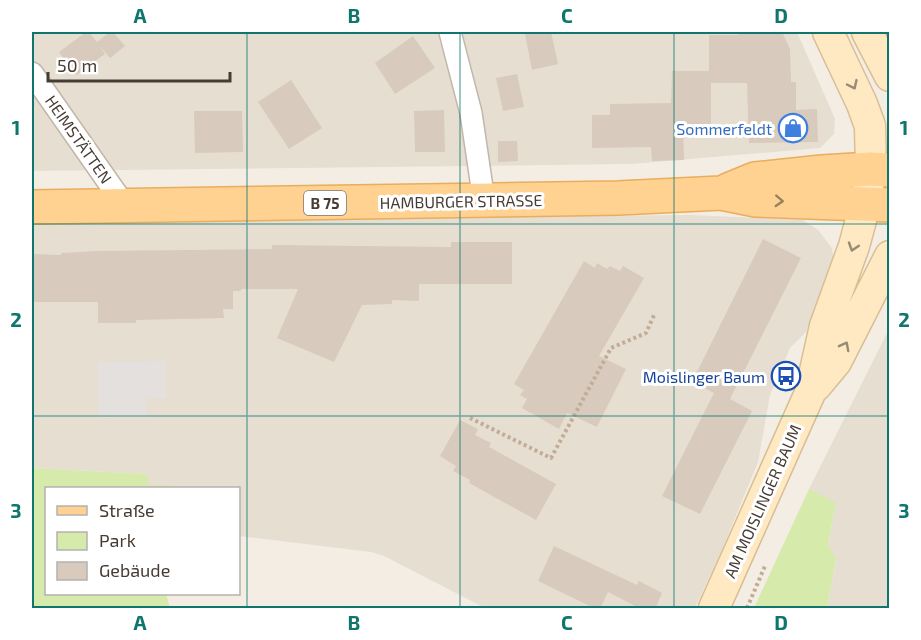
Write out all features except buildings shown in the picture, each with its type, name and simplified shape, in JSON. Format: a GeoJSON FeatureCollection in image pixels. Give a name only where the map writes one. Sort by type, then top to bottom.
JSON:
{"type":"FeatureCollection","features":[{"type":"Feature","properties":{"kind":"main road","name":"AM MOISLINGER BAUM"},"geometry":{"type":"LineString","coordinates":[[714,609],[810,393],[825,326],[854,246],[877,205],[880,170],[870,126],[828,32]]}},
{"type":"Feature","properties":{"kind":"main road"},"geometry":{"type":"LineString","coordinates":[[867,32],[890,76]]}},
{"type":"Feature","properties":{"kind":"main road","name":"B 75"},"geometry":{"type":"LineString","coordinates":[[721,193],[755,179],[880,170]]}},
{"type":"Feature","properties":{"kind":"main road","name":"HAMBURGER STRASSE"},"geometry":{"type":"LineString","coordinates":[[32,207],[484,201],[721,193],[756,200],[877,205]]}},
{"type":"Feature","properties":{"kind":"main road","name":"AM MOISLINGER BAUM"},"geometry":{"type":"LineString","coordinates":[[810,393],[836,362],[890,256]]}},
{"type":"Feature","properties":{"kind":"street"},"geometry":{"type":"LineString","coordinates":[[450,32],[471,113],[484,201]]}},
{"type":"Feature","properties":{"kind":"street","name":"HEIMSTÄTTEN"},"geometry":{"type":"LineString","coordinates":[[32,72],[125,206]]}},
{"type":"Feature","properties":{"kind":"path"},"geometry":{"type":"LineString","coordinates":[[471,418],[551,458],[611,348],[646,333],[655,313]]}},
{"type":"Feature","properties":{"kind":"shaded area"},"geometry":{"type":"Polygon","coordinates":[[[32,32],[797,32],[835,119],[834,134],[820,148],[631,164],[32,171],[32,32]]]}},
{"type":"Feature","properties":{"kind":"shaded area"},"geometry":{"type":"Polygon","coordinates":[[[690,215],[803,220],[818,230],[832,248],[834,265],[821,301],[806,332],[790,348],[770,395],[758,462],[695,608],[485,608],[384,556],[371,552],[240,536],[240,487],[148,486],[148,474],[32,468],[32,221],[690,215]]]}},
{"type":"Feature","properties":{"kind":"shaded area"},"geometry":{"type":"Polygon","coordinates":[[[889,329],[889,608],[827,608],[836,560],[828,544],[836,504],[809,489],[889,329]]]}},
{"type":"Feature","properties":{"kind":"shaded area"},"geometry":{"type":"Polygon","coordinates":[[[165,361],[166,398],[147,398],[147,417],[99,418],[98,362],[165,361]]]}},
{"type":"Feature","properties":{"kind":"green space"},"geometry":{"type":"Polygon","coordinates":[[[32,468],[148,474],[148,485],[173,486],[45,487],[45,595],[166,595],[170,608],[32,608],[32,468]]]}},
{"type":"Feature","properties":{"kind":"green space"},"geometry":{"type":"Polygon","coordinates":[[[809,489],[836,503],[828,544],[836,559],[827,608],[754,608],[809,489]]]}},
{"type":"Feature","properties":{"kind":"place","name":"Sommerfeldt"},"geometry":{"type":"Point","coordinates":[793,128]}},
{"type":"Feature","properties":{"kind":"place","name":"Moislinger Baum"},"geometry":{"type":"Point","coordinates":[786,376]}}]}
